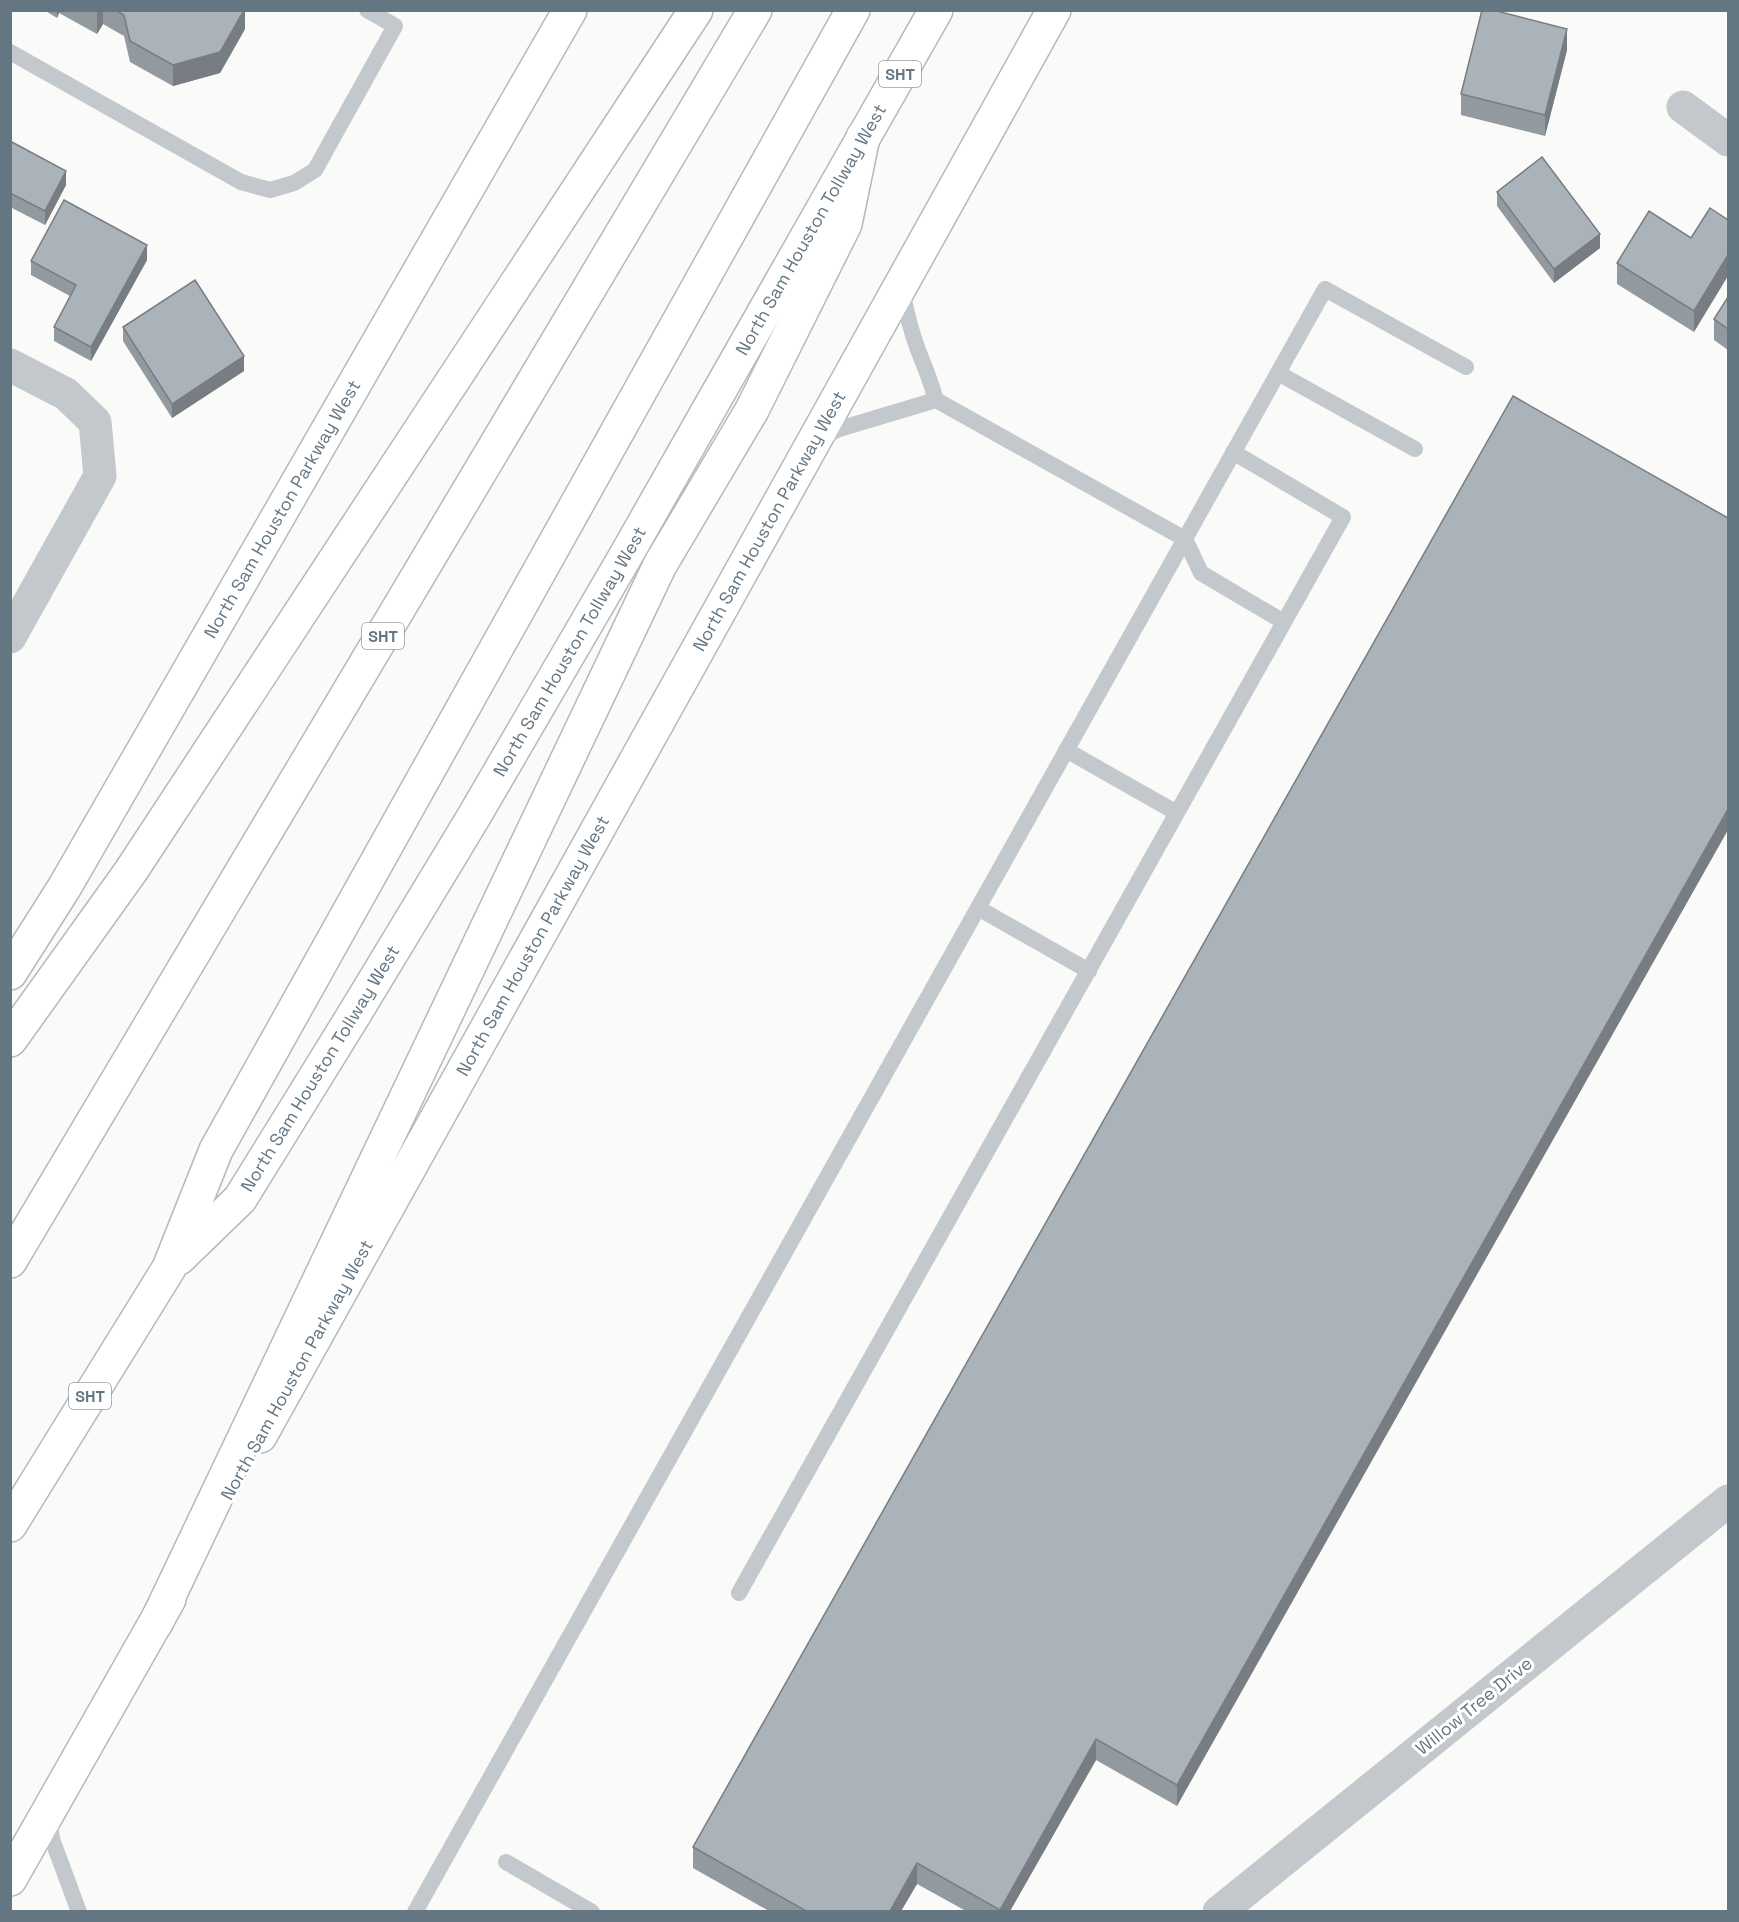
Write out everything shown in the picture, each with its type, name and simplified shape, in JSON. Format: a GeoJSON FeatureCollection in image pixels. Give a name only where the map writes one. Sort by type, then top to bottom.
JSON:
{"type":"FeatureCollection","features":[{"type":"Feature","properties":{"kind":"main road"},"geometry":{"type":"LineString","coordinates":[[10,1040],[137,861],[696,10]]}},
{"type":"Feature","properties":{"kind":"main road","name":"SHT"},"geometry":{"type":"LineString","coordinates":[[10,1261],[755,10]]}},
{"type":"Feature","properties":{"kind":"main road","name":"North Sam Houston Tollway West"},"geometry":{"type":"LineString","coordinates":[[10,1525],[169,1268],[216,1150],[853,10]]}},
{"type":"Feature","properties":{"kind":"main road","name":"North Sam Houston Tollway West"},"geometry":{"type":"LineString","coordinates":[[169,1268],[240,1199],[355,1014],[473,818],[625,557],[936,10]]}},
{"type":"Feature","properties":{"kind":"main road","name":"North Sam Houston Parkway West"},"geometry":{"type":"LineString","coordinates":[[10,1879],[156,1623],[1054,10]]}},
{"type":"Feature","properties":{"kind":"main road","name":"North Sam Houston Parkway West"},"geometry":{"type":"LineString","coordinates":[[10,974],[64,888],[561,14]]}},
{"type":"Feature","properties":{"kind":"main road"},"geometry":{"type":"LineString","coordinates":[[156,1623],[660,565],[752,410],[845,224],[863,136]]}},
{"type":"Feature","properties":{"kind":"street"},"geometry":{"type":"LineString","coordinates":[[1683,107],[1728,140]]}},
{"type":"Feature","properties":{"kind":"street"},"geometry":{"type":"LineString","coordinates":[[10,365],[66,394],[94,422],[100,476],[10,637]]}},
{"type":"Feature","properties":{"kind":"street","name":"Willow Tree Drive"},"geometry":{"type":"LineString","coordinates":[[1219,1911],[1728,1501]]}},
{"type":"Feature","properties":{"kind":"lane"},"geometry":{"type":"LineString","coordinates":[[10,52],[241,182],[270,190],[294,183],[315,170],[395,27],[367,10]]}},
{"type":"Feature","properties":{"kind":"lane"},"geometry":{"type":"LineString","coordinates":[[901,286],[907,316],[918,350],[930,376],[936,400]]}},
{"type":"Feature","properties":{"kind":"lane"},"geometry":{"type":"LineString","coordinates":[[415,1911],[1325,289],[1466,367]]}},
{"type":"Feature","properties":{"kind":"lane"},"geometry":{"type":"LineString","coordinates":[[1278,373],[1415,449]]}},
{"type":"Feature","properties":{"kind":"lane"},"geometry":{"type":"LineString","coordinates":[[814,441],[839,429],[936,400],[1185,539],[1201,573],[1284,622]]}},
{"type":"Feature","properties":{"kind":"lane"},"geometry":{"type":"LineString","coordinates":[[739,1593],[1343,517],[1233,452]]}},
{"type":"Feature","properties":{"kind":"lane"},"geometry":{"type":"LineString","coordinates":[[1066,750],[1177,813]]}},
{"type":"Feature","properties":{"kind":"lane"},"geometry":{"type":"LineString","coordinates":[[978,908],[1089,971]]}},
{"type":"Feature","properties":{"kind":"lane"},"geometry":{"type":"LineString","coordinates":[[48,1812],[52,1839],[79,1911]]}},
{"type":"Feature","properties":{"kind":"lane"},"geometry":{"type":"LineString","coordinates":[[506,1862],[592,1911]]}},
{"type":"Feature","properties":{"kind":"building"},"geometry":{"type":"Polygon","coordinates":[[[115,10],[244,10],[220,52],[173,65],[130,41],[124,15],[115,10]]]}},
{"type":"Feature","properties":{"kind":"building"},"geometry":{"type":"Polygon","coordinates":[[[1482,10],[1493,10],[1567,29],[1545,115],[1461,94],[1482,10]]]}},
{"type":"Feature","properties":{"kind":"building"},"geometry":{"type":"Polygon","coordinates":[[[10,141],[66,171],[45,211],[10,193],[10,141]]]}},
{"type":"Feature","properties":{"kind":"building"},"geometry":{"type":"Polygon","coordinates":[[[1542,157],[1600,234],[1554,269],[1497,192],[1542,157]]]}},
{"type":"Feature","properties":{"kind":"building"},"geometry":{"type":"Polygon","coordinates":[[[64,200],[147,245],[91,347],[54,327],[76,285],[31,261],[64,200]]]}},
{"type":"Feature","properties":{"kind":"building"},"geometry":{"type":"Polygon","coordinates":[[[1710,208],[1728,220],[1728,255],[1694,311],[1617,263],[1649,211],[1691,238],[1710,208]]]}},
{"type":"Feature","properties":{"kind":"building"},"geometry":{"type":"Polygon","coordinates":[[[195,280],[244,356],[172,404],[123,327],[195,280]]]}},
{"type":"Feature","properties":{"kind":"building"},"geometry":{"type":"Polygon","coordinates":[[[1728,297],[1728,329],[1714,319],[1728,297]]]}},
{"type":"Feature","properties":{"kind":"building"},"geometry":{"type":"Polygon","coordinates":[[[1513,396],[1728,518],[1728,809],[1177,1785],[1096,1739],[1000,1910],[917,1863],[890,1911],[806,1911],[693,1847],[1513,396]]]}}]}
